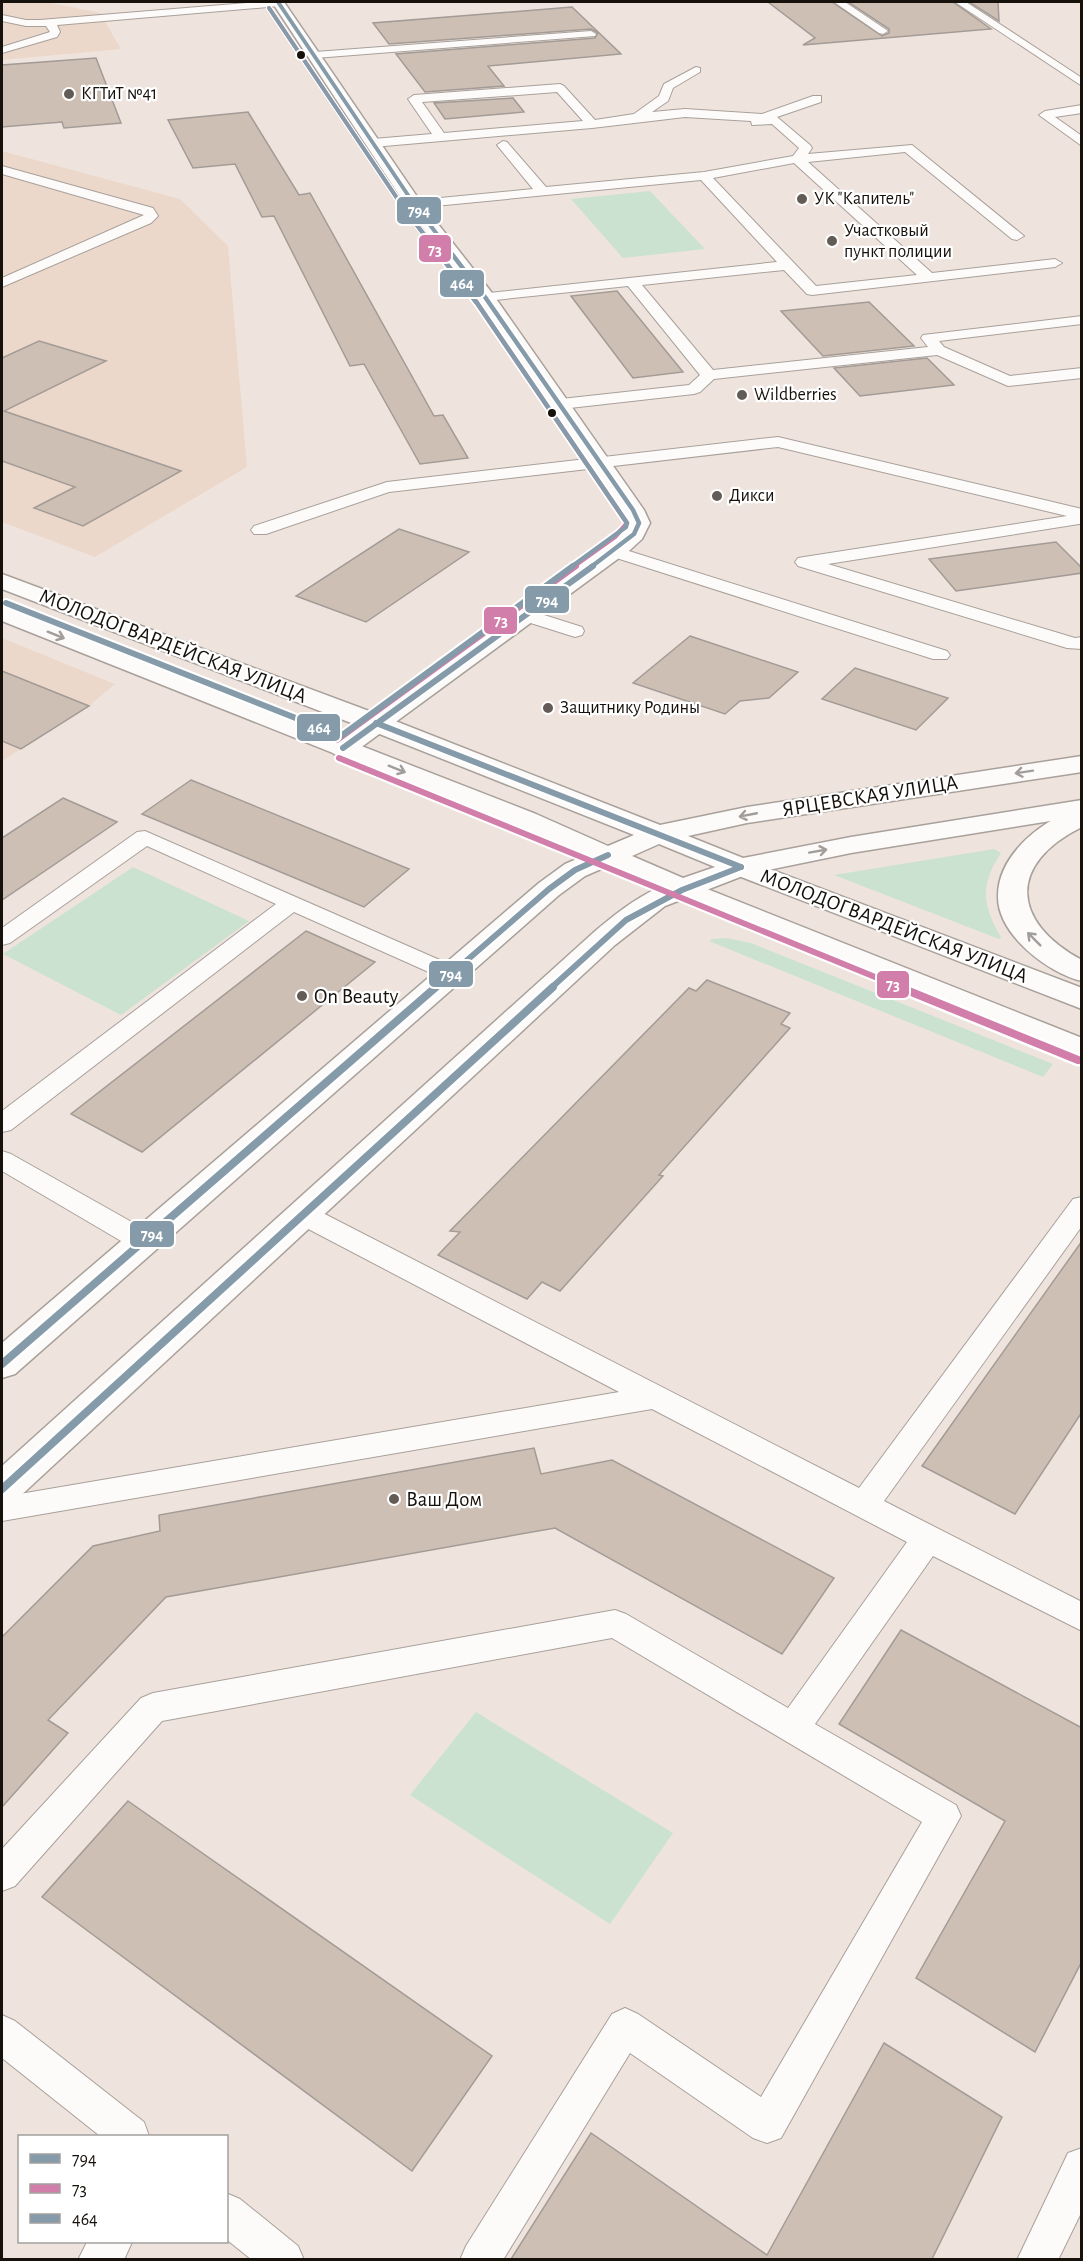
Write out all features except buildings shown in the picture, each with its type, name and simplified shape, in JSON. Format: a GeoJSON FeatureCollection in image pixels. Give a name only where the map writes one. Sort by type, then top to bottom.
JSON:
{"type":"FeatureCollection","features":[{"type":"Feature","properties":{"kind":"main road"},"geometry":{"type":"LineString","coordinates":[[278,2],[414,204],[485,297],[561,404],[633,510],[639,523],[634,534],[613,551],[343,748]]}},
{"type":"Feature","properties":{"kind":"main road","name":"МОЛОДОГВАРДЕЙСКАЯ УЛИЦА"},"geometry":{"type":"LineString","coordinates":[[2,581],[376,723],[1082,999]]}},
{"type":"Feature","properties":{"kind":"main road","name":"МОЛОДОГВАРДЕЙСКАЯ УЛИЦА"},"geometry":{"type":"LineString","coordinates":[[2,613],[608,855],[682,888],[1082,1050]]}},
{"type":"Feature","properties":{"kind":"main road","name":"ЯРЦЕВСКАЯ УЛИЦА"},"geometry":{"type":"LineString","coordinates":[[2,1364],[450,973],[549,889],[575,870],[659,834],[758,813],[1082,764]]}},
{"type":"Feature","properties":{"kind":"main road"},"geometry":{"type":"LineString","coordinates":[[2,1490],[611,933],[655,900],[741,867],[852,845],[1082,808]]}},
{"type":"Feature","properties":{"kind":"main road"},"geometry":{"type":"LineString","coordinates":[[1082,816],[1036,843],[1015,873],[1012,891],[1015,913],[1029,935],[1054,958],[1082,972]]}},
{"type":"Feature","properties":{"kind":"lane"},"geometry":{"type":"LineString","coordinates":[[2,18],[26,23],[50,22],[278,2]]}},
{"type":"Feature","properties":{"kind":"lane"},"geometry":{"type":"LineString","coordinates":[[839,2],[882,31]]}},
{"type":"Feature","properties":{"kind":"lane"},"geometry":{"type":"LineString","coordinates":[[960,2],[1082,83]]}},
{"type":"Feature","properties":{"kind":"lane"},"geometry":{"type":"LineString","coordinates":[[2,50],[53,35],[55,32],[50,22]]}},
{"type":"Feature","properties":{"kind":"lane"},"geometry":{"type":"LineString","coordinates":[[315,56],[591,34]]}},
{"type":"Feature","properties":{"kind":"lane"},"geometry":{"type":"LineString","coordinates":[[638,117],[664,98],[668,86],[696,70]]}},
{"type":"Feature","properties":{"kind":"lane"},"geometry":{"type":"LineString","coordinates":[[440,137],[414,99],[561,88],[592,124]]}},
{"type":"Feature","properties":{"kind":"lane"},"geometry":{"type":"LineString","coordinates":[[373,142],[592,124],[685,113],[763,118],[817,99]]}},
{"type":"Feature","properties":{"kind":"lane"},"geometry":{"type":"LineString","coordinates":[[1082,109],[1045,115],[1082,142]]}},
{"type":"Feature","properties":{"kind":"lane"},"geometry":{"type":"LineString","coordinates":[[704,127],[775,120],[806,148],[797,159]]}},
{"type":"Feature","properties":{"kind":"lane"},"geometry":{"type":"LineString","coordinates":[[515,144],[503,146],[543,192]]}},
{"type":"Feature","properties":{"kind":"lane"},"geometry":{"type":"LineString","coordinates":[[414,204],[704,176],[797,159],[909,148],[1017,236]]}},
{"type":"Feature","properties":{"kind":"lane"},"geometry":{"type":"LineString","coordinates":[[797,159],[928,278]]}},
{"type":"Feature","properties":{"kind":"lane"},"geometry":{"type":"LineString","coordinates":[[2,170],[148,211],[151,216],[2,283]]}},
{"type":"Feature","properties":{"kind":"lane"},"geometry":{"type":"LineString","coordinates":[[704,176],[812,291],[1055,263]]}},
{"type":"Feature","properties":{"kind":"lane"},"geometry":{"type":"LineString","coordinates":[[485,297],[787,265]]}},
{"type":"Feature","properties":{"kind":"lane"},"geometry":{"type":"LineString","coordinates":[[632,282],[709,375]]}},
{"type":"Feature","properties":{"kind":"lane"},"geometry":{"type":"LineString","coordinates":[[1082,320],[928,338],[939,350],[1008,381],[1082,373]]}},
{"type":"Feature","properties":{"kind":"lane"},"geometry":{"type":"LineString","coordinates":[[561,404],[694,389],[709,375],[939,350]]}},
{"type":"Feature","properties":{"kind":"lane"},"geometry":{"type":"LineString","coordinates":[[260,530],[387,487],[778,442],[1082,516]]}},
{"type":"Feature","properties":{"kind":"lane"},"geometry":{"type":"LineString","coordinates":[[1082,516],[804,562],[1074,644],[1082,643]]}},
{"type":"Feature","properties":{"kind":"lane"},"geometry":{"type":"LineString","coordinates":[[613,551],[940,655]]}},
{"type":"Feature","properties":{"kind":"lane"},"geometry":{"type":"LineString","coordinates":[[525,615],[575,631]]}},
{"type":"Feature","properties":{"kind":"lane"},"geometry":{"type":"LineString","coordinates":[[2,938],[145,837],[450,973]]}},
{"type":"Feature","properties":{"kind":"lane"},"geometry":{"type":"LineString","coordinates":[[2,1124],[292,903]]}},
{"type":"Feature","properties":{"kind":"lane"},"geometry":{"type":"LineString","coordinates":[[2,1160],[143,1241]]}},
{"type":"Feature","properties":{"kind":"lane"},"geometry":{"type":"LineString","coordinates":[[864,1505],[1082,1206]]}},
{"type":"Feature","properties":{"kind":"lane"},"geometry":{"type":"LineString","coordinates":[[304,1215],[1082,1618]]}},
{"type":"Feature","properties":{"kind":"lane"},"geometry":{"type":"LineString","coordinates":[[2,1509],[654,1397]]}},
{"type":"Feature","properties":{"kind":"lane"},"geometry":{"type":"LineString","coordinates":[[793,1728],[928,1538]]}},
{"type":"Feature","properties":{"kind":"lane"},"geometry":{"type":"LineString","coordinates":[[2,1874],[153,1708],[615,1624],[944,1816],[767,2124],[625,2027],[480,2259]]}},
{"type":"Feature","properties":{"kind":"lane"},"geometry":{"type":"LineString","coordinates":[[2,2034],[129,2135]]}},
{"type":"Feature","properties":{"kind":"lane"},"geometry":{"type":"LineString","coordinates":[[1037,2259],[1082,2167]]}},
{"type":"Feature","properties":{"kind":"lane"},"geometry":{"type":"LineString","coordinates":[[228,2215],[284,2259]]}},
{"type":"Feature","properties":{"kind":"lane"},"geometry":{"type":"LineString","coordinates":[[98,2259],[110,2243]]}},
{"type":"Feature","properties":{"kind":"shaded area"},"geometry":{"type":"Polygon","coordinates":[[[2,2],[47,2],[100,13],[121,49],[2,60],[2,2]]]}},
{"type":"Feature","properties":{"kind":"shaded area"},"geometry":{"type":"Polygon","coordinates":[[[2,151],[180,199],[228,246],[247,467],[95,557],[2,522],[2,151]]]}},
{"type":"Feature","properties":{"kind":"shaded area"},"geometry":{"type":"Polygon","coordinates":[[[2,638],[115,684],[89,706],[2,761],[2,638]]]}},
{"type":"Feature","properties":{"kind":"green space"},"geometry":{"type":"Polygon","coordinates":[[[650,191],[705,249],[623,258],[571,199],[650,191]]]}},
{"type":"Feature","properties":{"kind":"green space"},"geometry":{"type":"Polygon","coordinates":[[[994,849],[1001,853],[989,875],[986,895],[990,915],[1001,937],[999,939],[834,875],[994,849]]]}},
{"type":"Feature","properties":{"kind":"green space"},"geometry":{"type":"Polygon","coordinates":[[[133,867],[249,921],[121,1015],[3,954],[133,867]]]}},
{"type":"Feature","properties":{"kind":"green space"},"geometry":{"type":"Polygon","coordinates":[[[727,938],[751,943],[1053,1064],[1043,1077],[709,941],[727,938]]]}},
{"type":"Feature","properties":{"kind":"green space"},"geometry":{"type":"Polygon","coordinates":[[[476,1712],[673,1833],[610,1924],[410,1795],[476,1712]]]}},
{"type":"Feature","properties":{"kind":"transit line","name":"794"},"geometry":{"type":"LineString","coordinates":[[278,2],[414,204],[485,297],[633,510],[639,523],[634,534],[622,545],[343,748]]}},
{"type":"Feature","properties":{"kind":"transit line","name":"73"},"geometry":{"type":"LineString","coordinates":[[269,8],[405,210],[477,303],[627,523],[615,537],[337,740]]}},
{"type":"Feature","properties":{"kind":"transit line","name":"464"},"geometry":{"type":"LineString","coordinates":[[6,603],[341,736],[626,527],[627,523],[477,303],[405,210],[269,8]]}},
{"type":"Feature","properties":{"kind":"transit line","name":"794"},"geometry":{"type":"LineString","coordinates":[[376,723],[741,867]]}},
{"type":"Feature","properties":{"kind":"transit line","name":"73"},"geometry":{"type":"LineString","coordinates":[[339,758],[1078,1060]]}},
{"type":"Feature","properties":{"kind":"transit line","name":"794"},"geometry":{"type":"LineString","coordinates":[[2,1364],[549,889],[575,870],[608,855]]}},
{"type":"Feature","properties":{"kind":"transit line","name":"794"},"geometry":{"type":"LineString","coordinates":[[2,1489],[626,920],[682,890],[741,867]]}},
{"type":"Feature","properties":{"kind":"place","name":"КГТиТ №41"},"geometry":{"type":"Point","coordinates":[69,94]}},
{"type":"Feature","properties":{"kind":"place","name":"УК \"Капитель\""},"geometry":{"type":"Point","coordinates":[802,199]}},
{"type":"Feature","properties":{"kind":"place","name":"Участковый пункт полиции"},"geometry":{"type":"Point","coordinates":[832,241]}},
{"type":"Feature","properties":{"kind":"place","name":"Wildberries"},"geometry":{"type":"Point","coordinates":[742,395]}},
{"type":"Feature","properties":{"kind":"place","name":"Дикси"},"geometry":{"type":"Point","coordinates":[717,496]}},
{"type":"Feature","properties":{"kind":"place","name":"Защитнику Родины"},"geometry":{"type":"Point","coordinates":[548,708]}},
{"type":"Feature","properties":{"kind":"place","name":"On Beauty"},"geometry":{"type":"Point","coordinates":[302,996]}},
{"type":"Feature","properties":{"kind":"place","name":"Ваш Дом"},"geometry":{"type":"Point","coordinates":[394,1499]}}]}
